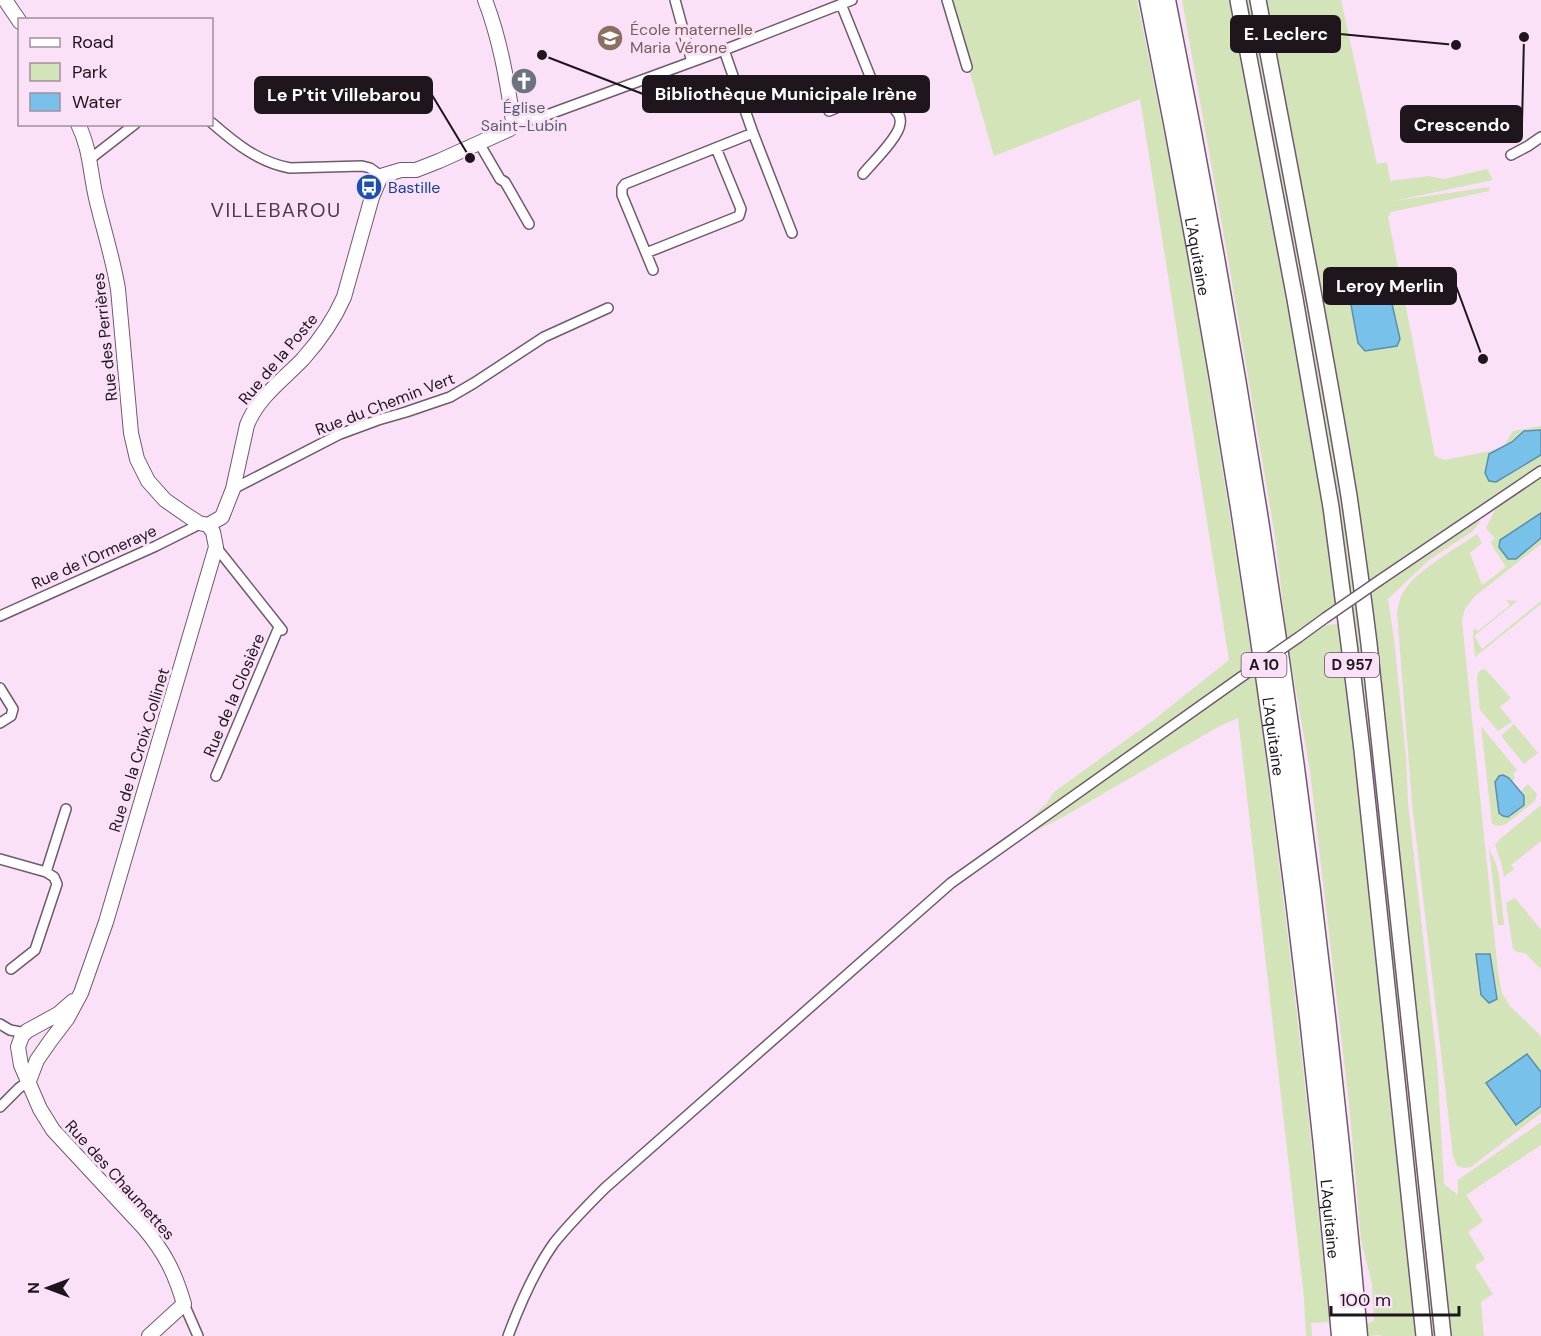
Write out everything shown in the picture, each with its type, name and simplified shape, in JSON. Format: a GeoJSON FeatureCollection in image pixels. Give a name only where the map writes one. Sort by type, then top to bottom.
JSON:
{"type":"FeatureCollection","features":[{"type":"Feature","properties":{"kind":"highway","name":"L'Aquitaine"},"geometry":{"type":"LineString","coordinates":[[1149,0],[1210,321],[1268,692],[1310,1022],[1341,1336]]}},
{"type":"Feature","properties":{"kind":"highway","name":"L'Aquitaine"},"geometry":{"type":"LineString","coordinates":[[1166,0],[1232,350],[1285,690],[1327,1020],[1358,1336]]}},
{"type":"Feature","properties":{"kind":"main road","name":"D 957"},"geometry":{"type":"LineString","coordinates":[[1238,0],[1295,299],[1331,507],[1362,750],[1424,1336]]}},
{"type":"Feature","properties":{"kind":"main road","name":"D 957"},"geometry":{"type":"LineString","coordinates":[[1258,0],[1324,352],[1359,567],[1371,656],[1443,1336]]}},
{"type":"Feature","properties":{"kind":"street"},"geometry":{"type":"LineString","coordinates":[[4,0],[18,19]]}},
{"type":"Feature","properties":{"kind":"street"},"geometry":{"type":"LineString","coordinates":[[213,124],[244,150],[280,166],[290,168],[362,166],[370,168],[381,176],[402,170],[416,170],[510,129],[513,121],[498,39],[485,0]]}},
{"type":"Feature","properties":{"kind":"street"},"geometry":{"type":"LineString","coordinates":[[675,0],[692,62]]}},
{"type":"Feature","properties":{"kind":"street"},"geometry":{"type":"LineString","coordinates":[[513,121],[536,119],[852,0]]}},
{"type":"Feature","properties":{"kind":"street"},"geometry":{"type":"LineString","coordinates":[[947,0],[967,67]]}},
{"type":"Feature","properties":{"kind":"street"},"geometry":{"type":"LineString","coordinates":[[842,4],[876,91],[895,109],[900,124],[895,136],[863,174]]}},
{"type":"Feature","properties":{"kind":"street"},"geometry":{"type":"LineString","coordinates":[[724,50],[792,233]]}},
{"type":"Feature","properties":{"kind":"street"},"geometry":{"type":"LineString","coordinates":[[829,111],[876,91]]}},
{"type":"Feature","properties":{"kind":"street","name":"Rue des Perrières"},"geometry":{"type":"LineString","coordinates":[[79,126],[90,159],[96,200],[111,253],[118,289],[131,433],[137,459],[148,482],[165,500],[203,524]]}},
{"type":"Feature","properties":{"kind":"street"},"geometry":{"type":"LineString","coordinates":[[90,159],[132,126]]}},
{"type":"Feature","properties":{"kind":"street"},"geometry":{"type":"LineString","coordinates":[[653,270],[622,195],[622,188],[625,184],[753,133]]}},
{"type":"Feature","properties":{"kind":"street"},"geometry":{"type":"LineString","coordinates":[[1511,155],[1541,136]]}},
{"type":"Feature","properties":{"kind":"street"},"geometry":{"type":"LineString","coordinates":[[479,143],[529,224]]}},
{"type":"Feature","properties":{"kind":"street"},"geometry":{"type":"LineString","coordinates":[[646,253],[739,216],[741,209],[716,148]]}},
{"type":"Feature","properties":{"kind":"street","name":"Rue de la Poste"},"geometry":{"type":"LineString","coordinates":[[203,524],[222,517],[233,489],[251,416],[264,397],[303,359],[337,313],[344,297],[372,197],[381,176]]}},
{"type":"Feature","properties":{"kind":"street","name":"Rue du Chemin Vert"},"geometry":{"type":"LineString","coordinates":[[233,489],[340,434],[450,397],[544,337],[608,308]]}},
{"type":"Feature","properties":{"kind":"street"},"geometry":{"type":"LineString","coordinates":[[508,1336],[530,1284],[554,1244],[578,1215],[605,1188],[951,883],[1325,618],[1541,471]]}},
{"type":"Feature","properties":{"kind":"street"},"geometry":{"type":"LineString","coordinates":[[203,524],[213,532],[216,547]]}},
{"type":"Feature","properties":{"kind":"street","name":"Rue de l'Ormeraye"},"geometry":{"type":"LineString","coordinates":[[0,616],[203,524]]}},
{"type":"Feature","properties":{"kind":"street","name":"Rue de la Closière"},"geometry":{"type":"LineString","coordinates":[[216,547],[281,629],[216,776]]}},
{"type":"Feature","properties":{"kind":"street","name":"Rue de la Croix Collinet"},"geometry":{"type":"LineString","coordinates":[[37,1060],[67,1019],[81,993],[113,897],[216,547]]}},
{"type":"Feature","properties":{"kind":"street"},"geometry":{"type":"LineString","coordinates":[[0,688],[13,709],[11,716],[0,723]]}},
{"type":"Feature","properties":{"kind":"street"},"geometry":{"type":"LineString","coordinates":[[46,872],[66,809]]}},
{"type":"Feature","properties":{"kind":"street"},"geometry":{"type":"LineString","coordinates":[[0,859],[46,872],[56,880],[56,889],[38,945],[32,953],[11,969]]}},
{"type":"Feature","properties":{"kind":"street","name":"Rue de la Croix Collinet"},"geometry":{"type":"LineString","coordinates":[[27,1034],[58,1014],[81,993]]}},
{"type":"Feature","properties":{"kind":"street"},"geometry":{"type":"LineString","coordinates":[[0,1024],[10,1030],[27,1034],[42,1027],[49,1032],[51,1040]]}},
{"type":"Feature","properties":{"kind":"street","name":"Rue des Chaumettes"},"geometry":{"type":"LineString","coordinates":[[27,1034],[18,1053],[31,1092],[40,1109],[53,1130],[154,1241],[171,1267],[198,1336]]}},
{"type":"Feature","properties":{"kind":"street"},"geometry":{"type":"LineString","coordinates":[[20,1058],[28,1062],[37,1060]]}},
{"type":"Feature","properties":{"kind":"street"},"geometry":{"type":"LineString","coordinates":[[0,1107],[28,1080],[37,1060]]}},
{"type":"Feature","properties":{"kind":"street"},"geometry":{"type":"LineString","coordinates":[[148,1336],[184,1304]]}},
{"type":"Feature","properties":{"kind":"green space"},"geometry":{"type":"Polygon","coordinates":[[[949,0],[1137,0],[1179,207],[1253,663],[1014,834],[1046,804],[1054,792],[1155,719],[1229,660],[1140,99],[994,156],[949,0]]]}},
{"type":"Feature","properties":{"kind":"green space"},"geometry":{"type":"Polygon","coordinates":[[[1182,0],[1233,0],[1297,338],[1339,602],[1287,639],[1275,536],[1182,0]]]}},
{"type":"Feature","properties":{"kind":"green space"},"geometry":{"type":"Polygon","coordinates":[[[1243,0],[1253,0],[1305,276],[1357,588],[1349,594],[1243,0]]]}},
{"type":"Feature","properties":{"kind":"green space"},"geometry":{"type":"Polygon","coordinates":[[[1263,0],[1341,0],[1377,164],[1387,162],[1390,181],[1429,176],[1444,179],[1487,169],[1493,180],[1393,201],[1490,187],[1489,191],[1391,212],[1388,217],[1399,272],[1393,274],[1396,292],[1403,292],[1435,456],[1444,460],[1490,451],[1504,446],[1513,431],[1541,426],[1541,468],[1368,581],[1263,0]]]}},
{"type":"Feature","properties":{"kind":"green space"},"geometry":{"type":"Polygon","coordinates":[[[1541,476],[1541,544],[1474,597],[1465,609],[1462,621],[1498,972],[1502,993],[1510,1006],[1541,1038],[1541,1113],[1471,1167],[1464,1168],[1457,1166],[1453,1156],[1412,803],[1397,613],[1402,594],[1416,577],[1477,534],[1482,543],[1470,553],[1482,585],[1506,567],[1490,542],[1495,539],[1486,528],[1501,503],[1541,476]]]}},
{"type":"Feature","properties":{"kind":"green space"},"geometry":{"type":"Polygon","coordinates":[[[1477,518],[1480,522],[1473,531],[1429,560],[1388,599],[1437,1062],[1444,1184],[1458,1195],[1458,1180],[1541,1122],[1541,1145],[1466,1195],[1483,1221],[1468,1232],[1485,1259],[1475,1266],[1493,1294],[1481,1302],[1484,1336],[1449,1336],[1370,594],[1477,518]]]}},
{"type":"Feature","properties":{"kind":"green space"},"geometry":{"type":"Polygon","coordinates":[[[1506,600],[1517,601],[1474,636],[1482,649],[1541,601],[1541,604],[1475,657],[1473,636],[1474,628],[1478,631],[1510,605],[1506,600]]]}},
{"type":"Feature","properties":{"kind":"green space"},"geometry":{"type":"Polygon","coordinates":[[[1359,602],[1439,1336],[1429,1336],[1351,607],[1359,602]]]}},
{"type":"Feature","properties":{"kind":"green space"},"geometry":{"type":"Polygon","coordinates":[[[1341,624],[1414,1298],[1416,1336],[1368,1336],[1367,1324],[1374,1321],[1372,1284],[1361,1240],[1349,1103],[1310,771],[1289,651],[1326,625],[1341,624]]]}},
{"type":"Feature","properties":{"kind":"green space"},"geometry":{"type":"Polygon","coordinates":[[[1483,669],[1511,698],[1500,707],[1512,722],[1498,731],[1480,710],[1477,678],[1479,671],[1483,669]]]}},
{"type":"Feature","properties":{"kind":"green space"},"geometry":{"type":"Polygon","coordinates":[[[1255,674],[1295,997],[1329,1322],[1311,1323],[1312,1336],[1306,1336],[1304,1298],[1238,718],[1218,727],[1063,817],[1018,840],[1255,674]]]}},
{"type":"Feature","properties":{"kind":"green space"},"geometry":{"type":"Polygon","coordinates":[[[1514,724],[1538,753],[1524,764],[1501,736],[1514,724]]]}},
{"type":"Feature","properties":{"kind":"green space"},"geometry":{"type":"Polygon","coordinates":[[[1481,726],[1517,770],[1513,774],[1515,778],[1512,782],[1503,775],[1520,792],[1528,784],[1537,794],[1535,801],[1506,824],[1499,826],[1492,824],[1481,726]]]}},
{"type":"Feature","properties":{"kind":"green space"},"geometry":{"type":"Polygon","coordinates":[[[1541,805],[1541,841],[1511,865],[1514,869],[1504,877],[1495,845],[1541,805]]]}},
{"type":"Feature","properties":{"kind":"green space"},"geometry":{"type":"Polygon","coordinates":[[[1489,848],[1499,876],[1504,925],[1498,925],[1489,848]]]}},
{"type":"Feature","properties":{"kind":"green space"},"geometry":{"type":"Polygon","coordinates":[[[1515,898],[1541,930],[1541,969],[1525,953],[1513,949],[1506,903],[1515,898]]]}},
{"type":"Feature","properties":{"kind":"water"},"geometry":{"type":"Polygon","coordinates":[[[1383,276],[1387,282],[1400,339],[1397,346],[1365,351],[1358,343],[1349,294],[1351,282],[1383,276]]]}},
{"type":"Feature","properties":{"kind":"water"},"geometry":{"type":"Polygon","coordinates":[[[1541,430],[1541,455],[1496,482],[1489,481],[1485,473],[1489,454],[1512,442],[1524,431],[1541,430]]]}},
{"type":"Feature","properties":{"kind":"water"},"geometry":{"type":"Polygon","coordinates":[[[1541,513],[1541,538],[1516,559],[1508,559],[1499,547],[1500,540],[1541,513]]]}},
{"type":"Feature","properties":{"kind":"water"},"geometry":{"type":"Polygon","coordinates":[[[1499,776],[1509,778],[1524,796],[1524,805],[1508,817],[1499,813],[1495,782],[1499,776]]]}},
{"type":"Feature","properties":{"kind":"water"},"geometry":{"type":"Polygon","coordinates":[[[1476,954],[1490,954],[1497,999],[1489,1003],[1481,995],[1476,954]]]}},
{"type":"Feature","properties":{"kind":"water"},"geometry":{"type":"Polygon","coordinates":[[[1527,1054],[1541,1072],[1541,1106],[1516,1125],[1486,1083],[1527,1054]]]}},
{"type":"Feature","properties":{"kind":"place","name":"Crescendo"},"geometry":{"type":"Point","coordinates":[1524,37]}},
{"type":"Feature","properties":{"kind":"place","name":"École maternelle Maria Vérone"},"geometry":{"type":"Point","coordinates":[610,38]}},
{"type":"Feature","properties":{"kind":"place","name":"E. Leclerc"},"geometry":{"type":"Point","coordinates":[1456,45]}},
{"type":"Feature","properties":{"kind":"place","name":"Bibliothèque Municipale Irène"},"geometry":{"type":"Point","coordinates":[542,55]}},
{"type":"Feature","properties":{"kind":"place","name":"Église Saint-Lubin"},"geometry":{"type":"Point","coordinates":[524,81]}},
{"type":"Feature","properties":{"kind":"place","name":"Le P'tit Villebarou"},"geometry":{"type":"Point","coordinates":[470,158]}},
{"type":"Feature","properties":{"kind":"place","name":"Bastille"},"geometry":{"type":"Point","coordinates":[369,187]}},
{"type":"Feature","properties":{"kind":"place","name":"Leroy Merlin"},"geometry":{"type":"Point","coordinates":[1483,359]}},
{"type":"Feature","properties":{"kind":"district","name":"VILLEBAROU"},"geometry":{"type":"Point","coordinates":[276,210]}}]}
